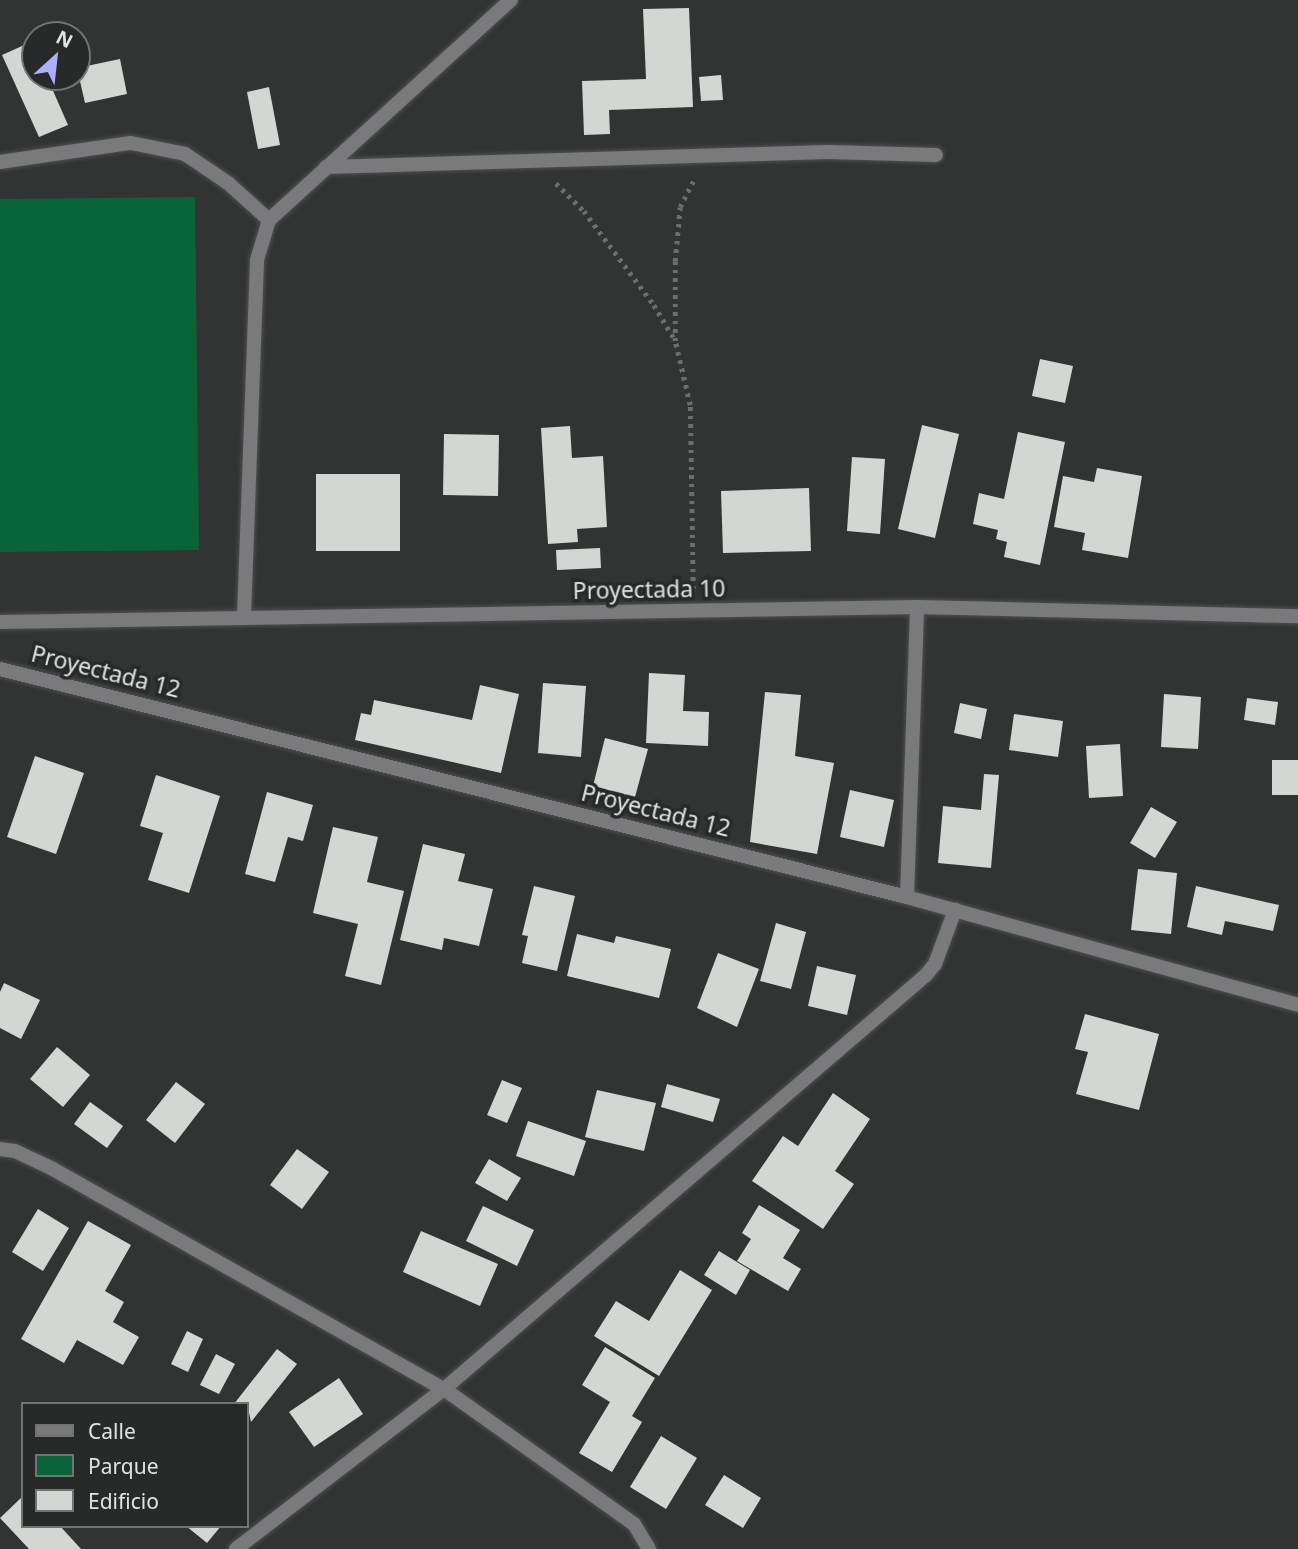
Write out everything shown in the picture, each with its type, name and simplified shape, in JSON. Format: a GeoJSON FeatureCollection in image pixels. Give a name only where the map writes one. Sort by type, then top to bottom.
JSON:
{"type":"FeatureCollection","features":[{"type":"Feature","properties":{"kind":"street"},"geometry":{"type":"LineString","coordinates":[[244,615],[257,260],[269,220],[508,1]]}},
{"type":"Feature","properties":{"kind":"street"},"geometry":{"type":"LineString","coordinates":[[0,162],[131,143],[185,155],[228,183],[269,220]]}},
{"type":"Feature","properties":{"kind":"street"},"geometry":{"type":"LineString","coordinates":[[326,167],[828,152],[936,155]]}},
{"type":"Feature","properties":{"kind":"street"},"geometry":{"type":"LineString","coordinates":[[907,897],[917,607]]}},
{"type":"Feature","properties":{"kind":"street","name":"Proyectada 10"},"geometry":{"type":"LineString","coordinates":[[0,622],[244,615],[693,612],[917,607],[1298,616]]}},
{"type":"Feature","properties":{"kind":"street","name":"Proyectada 12"},"geometry":{"type":"LineString","coordinates":[[0,669],[907,897],[1298,1005]]}},
{"type":"Feature","properties":{"kind":"street"},"geometry":{"type":"LineString","coordinates":[[236,1549],[444,1389],[926,975],[939,956],[955,910]]}},
{"type":"Feature","properties":{"kind":"street"},"geometry":{"type":"LineString","coordinates":[[0,1149],[53,1169],[444,1389],[634,1524],[649,1549]]}},
{"type":"Feature","properties":{"kind":"path"},"geometry":{"type":"LineString","coordinates":[[693,612],[690,405],[675,341],[680,207],[706,157]]}},
{"type":"Feature","properties":{"kind":"path"},"geometry":{"type":"LineString","coordinates":[[535,161],[584,211],[654,304],[675,341]]}},
{"type":"Feature","properties":{"kind":"green space"},"geometry":{"type":"Polygon","coordinates":[[[195,197],[199,550],[0,552],[0,199],[195,197]]]}},
{"type":"Feature","properties":{"kind":"building"},"geometry":{"type":"Polygon","coordinates":[[[689,8],[693,107],[609,110],[610,134],[584,135],[582,81],[646,79],[643,9],[689,8]]]}},
{"type":"Feature","properties":{"kind":"building"},"geometry":{"type":"Polygon","coordinates":[[[21,46],[21,91],[53,91],[68,125],[39,137],[2,55],[21,46]]]}},
{"type":"Feature","properties":{"kind":"building"},"geometry":{"type":"Polygon","coordinates":[[[120,59],[127,94],[85,103],[82,91],[91,91],[91,65],[120,59]]]}},
{"type":"Feature","properties":{"kind":"building"},"geometry":{"type":"Polygon","coordinates":[[[721,75],[723,100],[701,101],[699,77],[721,75]]]}},
{"type":"Feature","properties":{"kind":"building"},"geometry":{"type":"Polygon","coordinates":[[[269,87],[280,145],[258,149],[247,92],[269,87]]]}},
{"type":"Feature","properties":{"kind":"building"},"geometry":{"type":"Polygon","coordinates":[[[1040,359],[1073,366],[1065,403],[1032,396],[1040,359]]]}},
{"type":"Feature","properties":{"kind":"building"},"geometry":{"type":"Polygon","coordinates":[[[922,425],[959,434],[935,538],[898,529],[922,425]]]}},
{"type":"Feature","properties":{"kind":"building"},"geometry":{"type":"Polygon","coordinates":[[[570,426],[572,458],[603,456],[607,527],[577,529],[578,542],[548,544],[541,428],[570,426]]]}},
{"type":"Feature","properties":{"kind":"building"},"geometry":{"type":"Polygon","coordinates":[[[1018,432],[1065,442],[1040,565],[1004,557],[1007,542],[996,539],[998,530],[973,524],[979,493],[1004,499],[1018,432]]]}},
{"type":"Feature","properties":{"kind":"building"},"geometry":{"type":"Polygon","coordinates":[[[444,434],[499,435],[498,496],[443,495],[444,434]]]}},
{"type":"Feature","properties":{"kind":"building"},"geometry":{"type":"Polygon","coordinates":[[[852,457],[885,459],[880,534],[847,531],[852,457]]]}},
{"type":"Feature","properties":{"kind":"building"},"geometry":{"type":"Polygon","coordinates":[[[1097,468],[1142,476],[1128,558],[1082,550],[1085,533],[1054,527],[1063,476],[1094,482],[1097,468]]]}},
{"type":"Feature","properties":{"kind":"building"},"geometry":{"type":"Polygon","coordinates":[[[316,474],[400,474],[400,551],[316,551],[316,474]]]}},
{"type":"Feature","properties":{"kind":"building"},"geometry":{"type":"Polygon","coordinates":[[[809,488],[811,551],[723,553],[721,491],[809,488]]]}},
{"type":"Feature","properties":{"kind":"building"},"geometry":{"type":"Polygon","coordinates":[[[600,548],[601,568],[557,570],[556,550],[600,548]]]}},
{"type":"Feature","properties":{"kind":"building"},"geometry":{"type":"Polygon","coordinates":[[[649,673],[685,675],[683,711],[709,712],[708,746],[646,743],[649,673]]]}},
{"type":"Feature","properties":{"kind":"building"},"geometry":{"type":"Polygon","coordinates":[[[543,683],[586,686],[581,757],[538,753],[543,683]]]}},
{"type":"Feature","properties":{"kind":"building"},"geometry":{"type":"Polygon","coordinates":[[[480,685],[519,694],[501,773],[355,740],[361,713],[371,715],[374,700],[472,720],[480,685]]]}},
{"type":"Feature","properties":{"kind":"building"},"geometry":{"type":"Polygon","coordinates":[[[765,692],[801,695],[795,756],[834,763],[817,854],[750,842],[765,692]]]}},
{"type":"Feature","properties":{"kind":"building"},"geometry":{"type":"Polygon","coordinates":[[[1164,694],[1201,697],[1198,749],[1161,747],[1164,694]]]}},
{"type":"Feature","properties":{"kind":"building"},"geometry":{"type":"Polygon","coordinates":[[[1247,698],[1278,702],[1275,725],[1244,720],[1247,698]]]}},
{"type":"Feature","properties":{"kind":"building"},"geometry":{"type":"Polygon","coordinates":[[[960,703],[987,709],[981,739],[954,733],[960,703]]]}},
{"type":"Feature","properties":{"kind":"building"},"geometry":{"type":"Polygon","coordinates":[[[1014,714],[1063,721],[1058,757],[1009,750],[1014,714]]]}},
{"type":"Feature","properties":{"kind":"building"},"geometry":{"type":"Polygon","coordinates":[[[605,738],[648,749],[635,797],[593,786],[605,738]]]}},
{"type":"Feature","properties":{"kind":"building"},"geometry":{"type":"Polygon","coordinates":[[[1120,744],[1123,796],[1089,798],[1086,746],[1120,744]]]}},
{"type":"Feature","properties":{"kind":"building"},"geometry":{"type":"Polygon","coordinates":[[[35,756],[84,773],[56,854],[7,837],[35,756]]]}},
{"type":"Feature","properties":{"kind":"building"},"geometry":{"type":"Polygon","coordinates":[[[1272,760],[1298,760],[1298,795],[1272,795],[1272,760]]]}},
{"type":"Feature","properties":{"kind":"building"},"geometry":{"type":"Polygon","coordinates":[[[984,774],[999,775],[991,868],[938,863],[943,806],[981,810],[984,774]]]}},
{"type":"Feature","properties":{"kind":"building"},"geometry":{"type":"Polygon","coordinates":[[[156,775],[220,796],[189,893],[148,880],[163,833],[140,826],[156,775]]]}},
{"type":"Feature","properties":{"kind":"building"},"geometry":{"type":"Polygon","coordinates":[[[850,790],[894,800],[884,847],[840,837],[850,790]]]}},
{"type":"Feature","properties":{"kind":"building"},"geometry":{"type":"Polygon","coordinates":[[[267,792],[313,805],[303,841],[288,837],[275,882],[245,874],[267,792]]]}},
{"type":"Feature","properties":{"kind":"building"},"geometry":{"type":"Polygon","coordinates":[[[1151,807],[1177,822],[1155,858],[1130,843],[1151,807]]]}},
{"type":"Feature","properties":{"kind":"building"},"geometry":{"type":"Polygon","coordinates":[[[333,827],[378,837],[367,882],[404,891],[381,985],[345,976],[358,924],[313,913],[333,827]]]}},
{"type":"Feature","properties":{"kind":"building"},"geometry":{"type":"Polygon","coordinates":[[[423,844],[465,854],[458,881],[493,889],[479,946],[444,938],[442,950],[400,940],[423,844]]]}},
{"type":"Feature","properties":{"kind":"building"},"geometry":{"type":"Polygon","coordinates":[[[1138,869],[1177,873],[1171,934],[1131,930],[1138,869]]]}},
{"type":"Feature","properties":{"kind":"building"},"geometry":{"type":"Polygon","coordinates":[[[534,886],[575,896],[557,971],[522,963],[528,936],[522,935],[534,886]]]}},
{"type":"Feature","properties":{"kind":"building"},"geometry":{"type":"Polygon","coordinates":[[[1196,886],[1279,905],[1273,931],[1225,921],[1222,935],[1187,927],[1196,886]]]}},
{"type":"Feature","properties":{"kind":"building"},"geometry":{"type":"Polygon","coordinates":[[[776,923],[806,932],[791,989],[760,981],[776,923]]]}},
{"type":"Feature","properties":{"kind":"building"},"geometry":{"type":"Polygon","coordinates":[[[577,934],[614,943],[616,936],[671,949],[659,998],[567,976],[577,934]]]}},
{"type":"Feature","properties":{"kind":"building"},"geometry":{"type":"Polygon","coordinates":[[[718,953],[759,969],[737,1027],[697,1008],[718,953]]]}},
{"type":"Feature","properties":{"kind":"building"},"geometry":{"type":"Polygon","coordinates":[[[817,966],[856,975],[847,1015],[808,1006],[817,966]]]}},
{"type":"Feature","properties":{"kind":"building"},"geometry":{"type":"Polygon","coordinates":[[[4,983],[40,1000],[21,1039],[0,1028],[0,992],[4,983]]]}},
{"type":"Feature","properties":{"kind":"building"},"geometry":{"type":"Polygon","coordinates":[[[1085,1014],[1159,1034],[1139,1110],[1076,1094],[1088,1052],[1075,1049],[1085,1014]]]}},
{"type":"Feature","properties":{"kind":"building"},"geometry":{"type":"Polygon","coordinates":[[[57,1047],[90,1075],[63,1107],[30,1079],[57,1047]]]}},
{"type":"Feature","properties":{"kind":"building"},"geometry":{"type":"Polygon","coordinates":[[[502,1080],[522,1088],[507,1123],[487,1115],[502,1080]]]}},
{"type":"Feature","properties":{"kind":"building"},"geometry":{"type":"Polygon","coordinates":[[[176,1082],[205,1104],[175,1143],[146,1120],[176,1082]]]}},
{"type":"Feature","properties":{"kind":"building"},"geometry":{"type":"Polygon","coordinates":[[[667,1084],[720,1099],[713,1122],[661,1107],[667,1084]]]}},
{"type":"Feature","properties":{"kind":"building"},"geometry":{"type":"Polygon","coordinates":[[[597,1090],[656,1103],[644,1151],[585,1137],[597,1090]]]}},
{"type":"Feature","properties":{"kind":"building"},"geometry":{"type":"Polygon","coordinates":[[[833,1093],[870,1119],[835,1171],[854,1184],[823,1229],[752,1181],[783,1136],[798,1146],[833,1093]]]}},
{"type":"Feature","properties":{"kind":"building"},"geometry":{"type":"Polygon","coordinates":[[[90,1102],[123,1126],[107,1148],[74,1124],[90,1102]]]}},
{"type":"Feature","properties":{"kind":"building"},"geometry":{"type":"Polygon","coordinates":[[[528,1121],[586,1141],[574,1176],[516,1156],[528,1121]]]}},
{"type":"Feature","properties":{"kind":"building"},"geometry":{"type":"Polygon","coordinates":[[[297,1149],[329,1172],[302,1209],[270,1185],[297,1149]]]}},
{"type":"Feature","properties":{"kind":"building"},"geometry":{"type":"Polygon","coordinates":[[[489,1159],[521,1178],[507,1201],[475,1183],[489,1159]]]}},
{"type":"Feature","properties":{"kind":"building"},"geometry":{"type":"Polygon","coordinates":[[[759,1205],[800,1230],[783,1258],[801,1269],[788,1291],[737,1261],[751,1239],[742,1233],[759,1205]]]}},
{"type":"Feature","properties":{"kind":"building"},"geometry":{"type":"Polygon","coordinates":[[[483,1206],[534,1230],[517,1266],[466,1241],[483,1206]]]}},
{"type":"Feature","properties":{"kind":"building"},"geometry":{"type":"Polygon","coordinates":[[[38,1209],[69,1228],[43,1271],[12,1252],[38,1209]]]}},
{"type":"Feature","properties":{"kind":"building"},"geometry":{"type":"Polygon","coordinates":[[[88,1221],[131,1245],[105,1291],[124,1302],[113,1322],[139,1337],[123,1365],[77,1340],[64,1363],[21,1339],[88,1221]]]}},
{"type":"Feature","properties":{"kind":"building"},"geometry":{"type":"Polygon","coordinates":[[[421,1231],[498,1264],[480,1306],[403,1272],[421,1231]]]}},
{"type":"Feature","properties":{"kind":"building"},"geometry":{"type":"Polygon","coordinates":[[[719,1251],[750,1270],[736,1295],[704,1275],[719,1251]]]}},
{"type":"Feature","properties":{"kind":"building"},"geometry":{"type":"Polygon","coordinates":[[[680,1270],[712,1290],[659,1376],[594,1336],[616,1301],[649,1321],[680,1270]]]}},
{"type":"Feature","properties":{"kind":"building"},"geometry":{"type":"Polygon","coordinates":[[[187,1331],[203,1339],[188,1372],[171,1364],[187,1331]]]}},
{"type":"Feature","properties":{"kind":"building"},"geometry":{"type":"Polygon","coordinates":[[[605,1347],[655,1378],[632,1416],[642,1422],[612,1472],[579,1453],[610,1402],[582,1385],[605,1347]]]}},
{"type":"Feature","properties":{"kind":"building"},"geometry":{"type":"Polygon","coordinates":[[[277,1349],[297,1364],[251,1422],[248,1402],[236,1402],[277,1349]]]}},
{"type":"Feature","properties":{"kind":"building"},"geometry":{"type":"Polygon","coordinates":[[[216,1354],[235,1364],[219,1394],[200,1385],[216,1354]]]}},
{"type":"Feature","properties":{"kind":"building"},"geometry":{"type":"Polygon","coordinates":[[[339,1378],[363,1414],[314,1447],[289,1412],[339,1378]]]}},
{"type":"Feature","properties":{"kind":"building"},"geometry":{"type":"Polygon","coordinates":[[[661,1436],[697,1458],[666,1509],[630,1487],[661,1436]]]}},
{"type":"Feature","properties":{"kind":"building"},"geometry":{"type":"Polygon","coordinates":[[[724,1475],[761,1498],[743,1528],[705,1505],[724,1475]]]}},
{"type":"Feature","properties":{"kind":"building"},"geometry":{"type":"Polygon","coordinates":[[[21,1498],[21,1528],[62,1528],[81,1549],[29,1549],[0,1518],[21,1498]]]}},
{"type":"Feature","properties":{"kind":"building"},"geometry":{"type":"Polygon","coordinates":[[[188,1528],[219,1528],[207,1543],[188,1528]]]}}]}
